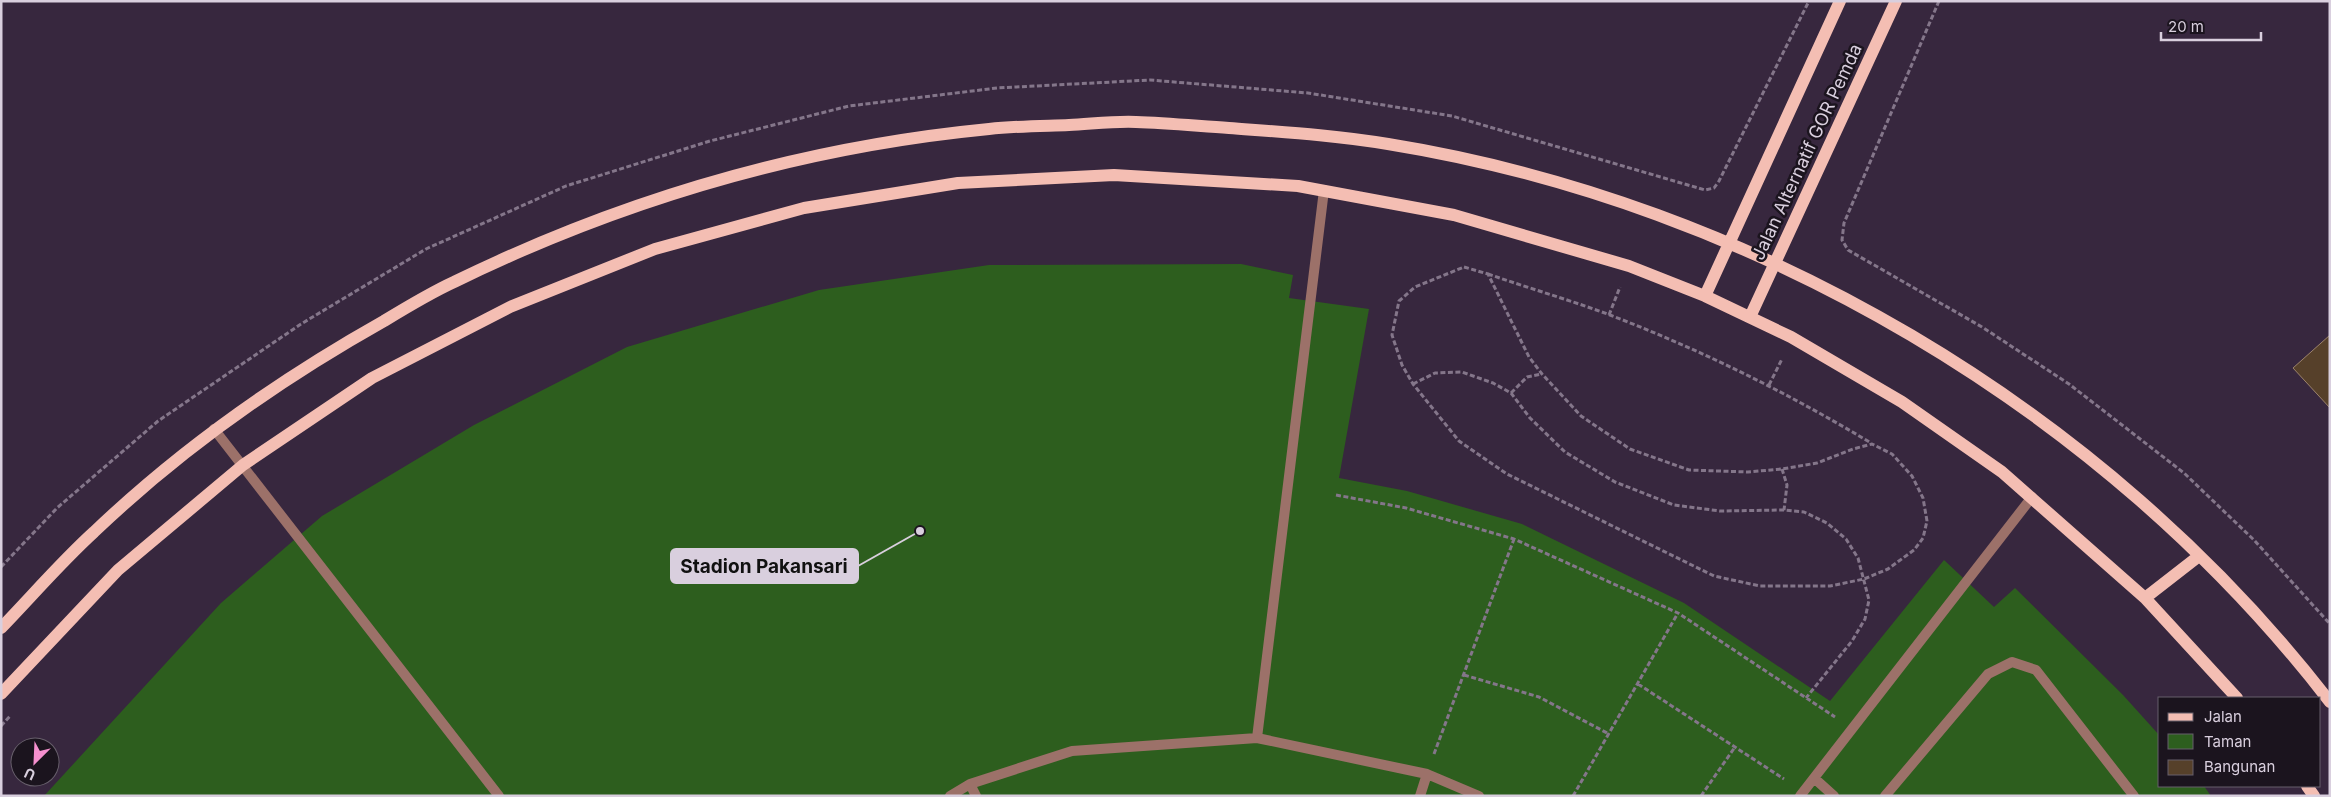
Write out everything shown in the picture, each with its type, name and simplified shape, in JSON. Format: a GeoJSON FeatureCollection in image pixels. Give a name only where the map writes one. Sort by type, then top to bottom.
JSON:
{"type":"FeatureCollection","features":[{"type":"Feature","properties":{"kind":"main road","name":"Jalan Alternatif GOR Pemda"},"geometry":{"type":"LineString","coordinates":[[1705,296],[1840,1]]}},
{"type":"Feature","properties":{"kind":"main road","name":"Jalan Alternatif GOR Pemda"},"geometry":{"type":"LineString","coordinates":[[1750,317],[1896,1]]}},
{"type":"Feature","properties":{"kind":"main road"},"geometry":{"type":"LineString","coordinates":[[1,628],[94,532],[214,429],[327,353],[450,283],[579,226],[713,181],[850,148],[990,128],[1132,122],[1304,133],[1390,144],[1505,168],[1608,198],[1728,243],[1774,264],[1894,325],[1985,382],[2041,422],[2134,496],[2199,556],[2298,662],[2330,702]]}},
{"type":"Feature","properties":{"kind":"main road"},"geometry":{"type":"LineString","coordinates":[[1,694],[118,570],[243,465],[372,378],[510,307],[655,249],[804,208],[958,183],[1114,175],[1298,186],[1454,214],[1628,266],[1705,296],[1791,337],[1902,402],[2002,472],[2145,598],[2236,697]]}},
{"type":"Feature","properties":{"kind":"main road"},"geometry":{"type":"LineString","coordinates":[[2145,598],[2199,556]]}},
{"type":"Feature","properties":{"kind":"lane"},"geometry":{"type":"LineString","coordinates":[[1257,738],[1324,190]]}},
{"type":"Feature","properties":{"kind":"lane"},"geometry":{"type":"LineString","coordinates":[[214,429],[499,796]]}},
{"type":"Feature","properties":{"kind":"lane"},"geometry":{"type":"LineString","coordinates":[[1801,794],[2032,497]]}},
{"type":"Feature","properties":{"kind":"lane"},"geometry":{"type":"LineString","coordinates":[[1885,796],[1988,674],[2012,662],[2036,670],[2134,796]]}},
{"type":"Feature","properties":{"kind":"lane"},"geometry":{"type":"LineString","coordinates":[[950,796],[970,784],[1072,751],[1257,738],[1426,774],[1479,796]]}},
{"type":"Feature","properties":{"kind":"lane"},"geometry":{"type":"LineString","coordinates":[[1420,796],[1426,774]]}},
{"type":"Feature","properties":{"kind":"lane"},"geometry":{"type":"LineString","coordinates":[[1814,778],[1834,796]]}},
{"type":"Feature","properties":{"kind":"lane"},"geometry":{"type":"LineString","coordinates":[[970,784],[976,796]]}},
{"type":"Feature","properties":{"kind":"path"},"geometry":{"type":"LineString","coordinates":[[1939,1],[1844,223],[1842,240],[1848,250],[1982,327],[2069,384],[2184,473],[2247,534],[2330,624]]}},
{"type":"Feature","properties":{"kind":"path"},"geometry":{"type":"LineString","coordinates":[[1464,267],[1609,315],[1692,349],[1768,385],[1892,454],[1912,476],[1923,498],[1927,521],[1923,538],[1914,550],[1888,568],[1864,578],[1830,586],[1760,586],[1714,576],[1507,474],[1459,441],[1413,384],[1402,365],[1392,335],[1399,301],[1415,287],[1464,267]]}},
{"type":"Feature","properties":{"kind":"path"},"geometry":{"type":"LineString","coordinates":[[1488,274],[1529,357],[1542,374],[1581,416],[1630,449],[1689,470],[1748,472],[1782,470],[1817,463],[1872,444]]}},
{"type":"Feature","properties":{"kind":"path"},"geometry":{"type":"LineString","coordinates":[[1609,315],[1622,282]]}},
{"type":"Feature","properties":{"kind":"path"},"geometry":{"type":"LineString","coordinates":[[1768,385],[1785,353]]}},
{"type":"Feature","properties":{"kind":"path"},"geometry":{"type":"LineString","coordinates":[[1413,384],[1435,373],[1462,372],[1493,383],[1511,393],[1530,418],[1565,452],[1614,482],[1674,505],[1720,511],[1784,510],[1804,512],[1827,523],[1846,538],[1858,558],[1864,578],[1868,600],[1865,619],[1852,641],[1806,698]]}},
{"type":"Feature","properties":{"kind":"path"},"geometry":{"type":"LineString","coordinates":[[1511,393],[1528,377],[1542,374]]}},
{"type":"Feature","properties":{"kind":"path"},"geometry":{"type":"LineString","coordinates":[[1782,470],[1787,485],[1784,510]]}},
{"type":"Feature","properties":{"kind":"path"},"geometry":{"type":"LineString","coordinates":[[1336,495],[1406,508],[1514,539],[1678,613],[1851,730]]}},
{"type":"Feature","properties":{"kind":"path"},"geometry":{"type":"LineString","coordinates":[[1426,774],[1514,539]]}},
{"type":"Feature","properties":{"kind":"path"},"geometry":{"type":"LineString","coordinates":[[1573,796],[1678,613]]}},
{"type":"Feature","properties":{"kind":"path"},"geometry":{"type":"LineString","coordinates":[[1464,675],[1539,697],[1609,734]]}},
{"type":"Feature","properties":{"kind":"path"},"geometry":{"type":"LineString","coordinates":[[1638,684],[1735,747],[1801,794]]}},
{"type":"Feature","properties":{"kind":"path"},"geometry":{"type":"LineString","coordinates":[[1,726],[14,712]]}},
{"type":"Feature","properties":{"kind":"path"},"geometry":{"type":"LineString","coordinates":[[1701,796],[1735,747]]}},
{"type":"Feature","properties":{"kind":"green space"},"geometry":{"type":"Polygon","coordinates":[[[1241,264],[1293,275],[1289,298],[1369,309],[1339,478],[1407,491],[1522,524],[1684,603],[1830,701],[1944,560],[1994,607],[2015,588],[2123,695],[2158,734],[2158,787],[2205,787],[2211,796],[44,796],[52,787],[60,787],[60,779],[221,603],[322,516],[474,425],[627,347],[819,290],[989,265],[1241,264]]]}},
{"type":"Feature","properties":{"kind":"building"},"geometry":{"type":"Polygon","coordinates":[[[2330,335],[2330,408],[2293,368],[2330,335]]]}},
{"type":"Feature","properties":{"kind":"place","name":"Stadion Pakansari"},"geometry":{"type":"Point","coordinates":[920,531]}}]}
